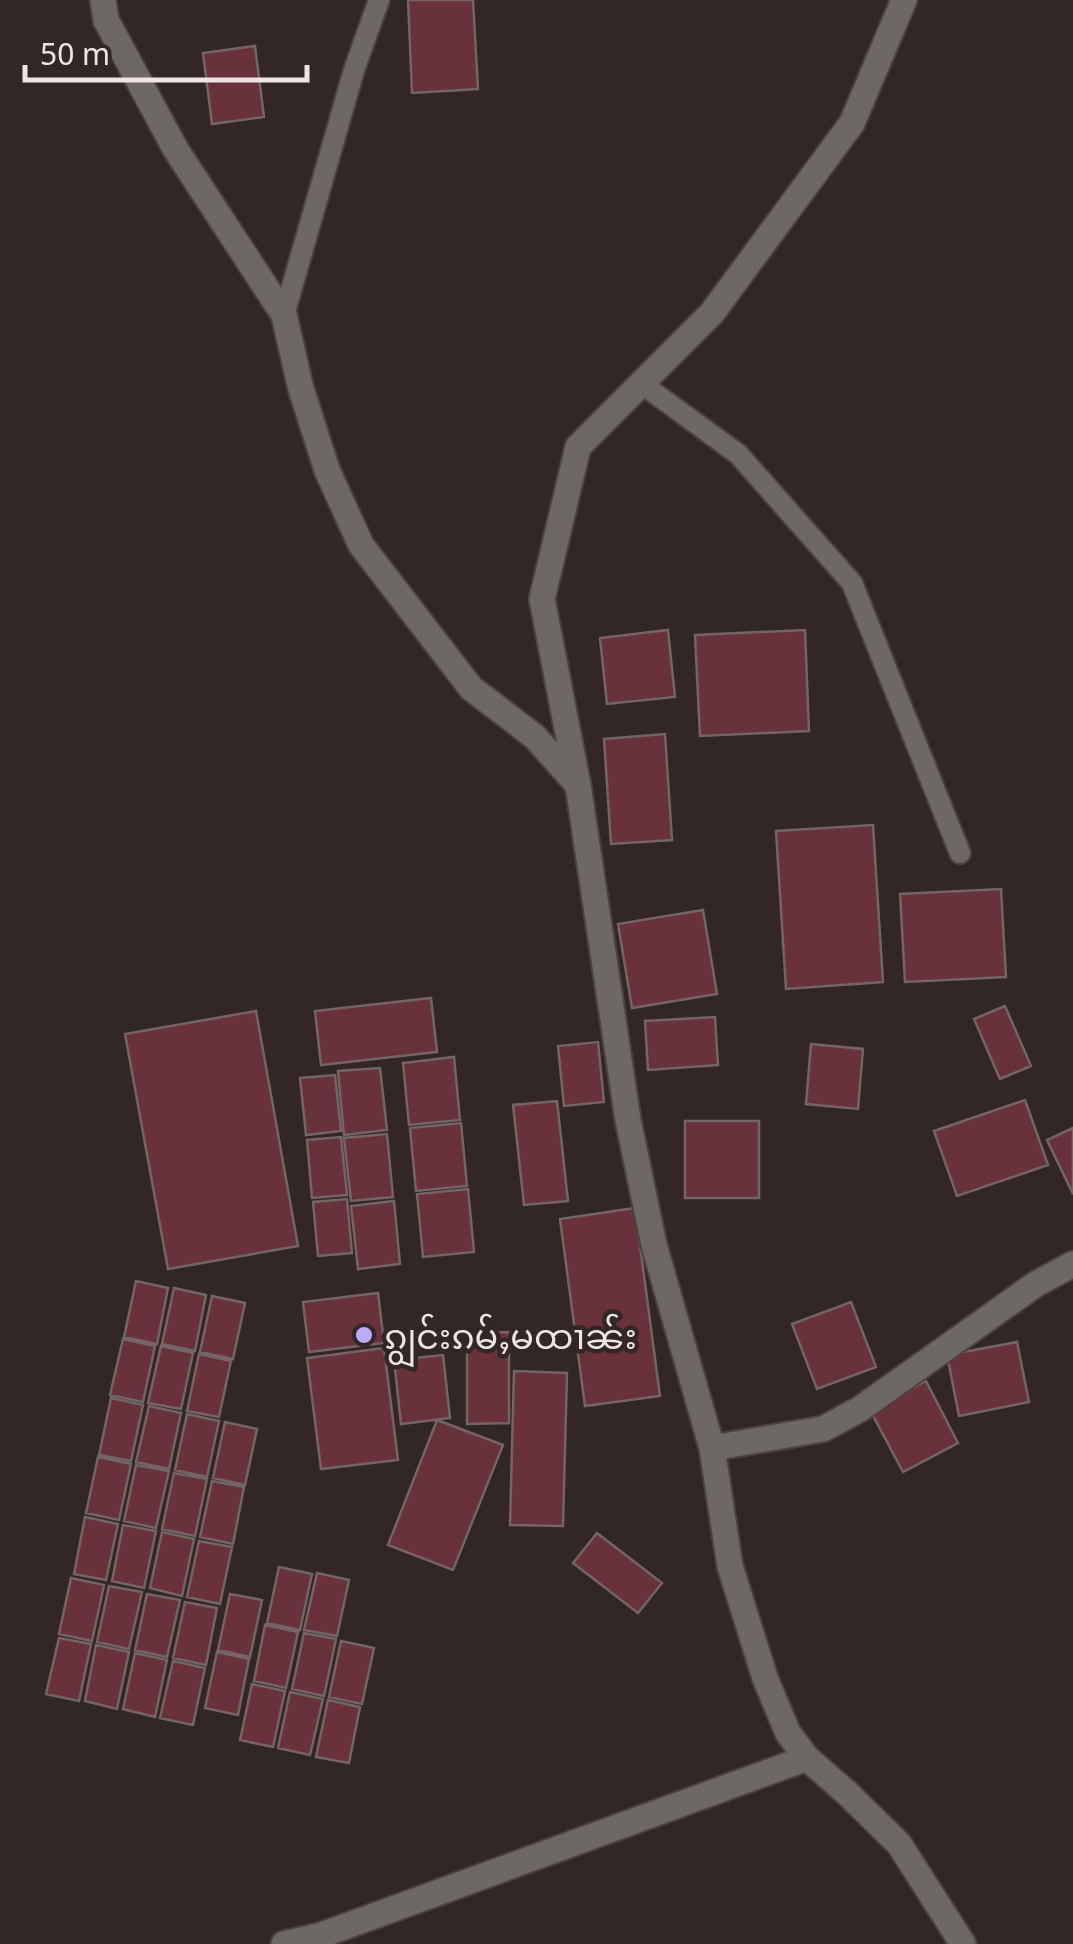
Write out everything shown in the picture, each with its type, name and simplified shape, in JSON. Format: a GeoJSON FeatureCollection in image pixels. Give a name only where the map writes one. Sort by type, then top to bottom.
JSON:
{"type":"FeatureCollection","features":[{"type":"Feature","properties":{"kind":"street"},"geometry":{"type":"LineString","coordinates":[[103,0],[106,20],[176,150],[284,315],[301,389],[328,470],[361,545],[471,688],[535,737],[578,784]]}},
{"type":"Feature","properties":{"kind":"street"},"geometry":{"type":"LineString","coordinates":[[904,0],[852,123],[712,312],[578,447],[542,599],[578,784],[632,1138],[654,1245],[712,1448],[730,1566],[765,1678],[788,1734],[899,1844],[964,1944]]}},
{"type":"Feature","properties":{"kind":"street"},"geometry":{"type":"LineString","coordinates":[[712,1448],[823,1429],[860,1409],[1036,1284],[1073,1264]]}},
{"type":"Feature","properties":{"kind":"street"},"geometry":{"type":"LineString","coordinates":[[284,1944],[319,1936],[808,1758]]}},
{"type":"Feature","properties":{"kind":"lane"},"geometry":{"type":"LineString","coordinates":[[284,315],[354,70],[379,0]]}},
{"type":"Feature","properties":{"kind":"lane"},"geometry":{"type":"LineString","coordinates":[[642,384],[738,454],[852,583],[960,852]]}},
{"type":"Feature","properties":{"kind":"building"},"geometry":{"type":"Polygon","coordinates":[[[408,0],[473,0],[478,89],[412,93],[408,0]]]}},
{"type":"Feature","properties":{"kind":"building"},"geometry":{"type":"Polygon","coordinates":[[[255,46],[264,117],[212,124],[203,53],[255,46]]]}},
{"type":"Feature","properties":{"kind":"building"},"geometry":{"type":"Polygon","coordinates":[[[668,630],[675,697],[607,704],[600,638],[668,630]]]}},
{"type":"Feature","properties":{"kind":"building"},"geometry":{"type":"Polygon","coordinates":[[[805,630],[809,731],[700,736],[695,635],[805,630]]]}},
{"type":"Feature","properties":{"kind":"building"},"geometry":{"type":"Polygon","coordinates":[[[665,734],[672,840],[611,844],[604,739],[665,734]]]}},
{"type":"Feature","properties":{"kind":"building"},"geometry":{"type":"Polygon","coordinates":[[[873,825],[883,982],[786,989],[776,831],[873,825]]]}},
{"type":"Feature","properties":{"kind":"building"},"geometry":{"type":"Polygon","coordinates":[[[1001,889],[1006,977],[905,982],[900,894],[1001,889]]]}},
{"type":"Feature","properties":{"kind":"building"},"geometry":{"type":"Polygon","coordinates":[[[703,910],[717,994],[632,1008],[618,924],[703,910]]]}},
{"type":"Feature","properties":{"kind":"building"},"geometry":{"type":"Polygon","coordinates":[[[431,998],[437,1052],[321,1065],[315,1011],[431,998]]]}},
{"type":"Feature","properties":{"kind":"building"},"geometry":{"type":"Polygon","coordinates":[[[1005,1006],[1031,1066],[1000,1079],[974,1019],[1005,1006]]]}},
{"type":"Feature","properties":{"kind":"building"},"geometry":{"type":"Polygon","coordinates":[[[256,1011],[298,1246],[168,1269],[125,1034],[256,1011]]]}},
{"type":"Feature","properties":{"kind":"building"},"geometry":{"type":"Polygon","coordinates":[[[715,1017],[718,1065],[648,1070],[645,1021],[715,1017]]]}},
{"type":"Feature","properties":{"kind":"building"},"geometry":{"type":"Polygon","coordinates":[[[598,1042],[604,1102],[564,1106],[558,1046],[598,1042]]]}},
{"type":"Feature","properties":{"kind":"building"},"geometry":{"type":"Polygon","coordinates":[[[811,1044],[863,1049],[858,1109],[806,1104],[811,1044]]]}},
{"type":"Feature","properties":{"kind":"building"},"geometry":{"type":"Polygon","coordinates":[[[454,1057],[460,1120],[409,1125],[403,1063],[454,1057]]]}},
{"type":"Feature","properties":{"kind":"building"},"geometry":{"type":"Polygon","coordinates":[[[380,1068],[387,1130],[344,1135],[338,1071],[380,1068]]]}},
{"type":"Feature","properties":{"kind":"building"},"geometry":{"type":"Polygon","coordinates":[[[335,1075],[341,1131],[306,1135],[300,1078],[335,1075]]]}},
{"type":"Feature","properties":{"kind":"building"},"geometry":{"type":"Polygon","coordinates":[[[1025,1100],[1048,1165],[957,1196],[934,1131],[1025,1100]]]}},
{"type":"Feature","properties":{"kind":"building"},"geometry":{"type":"Polygon","coordinates":[[[557,1101],[568,1201],[524,1205],[513,1105],[557,1101]]]}},
{"type":"Feature","properties":{"kind":"building"},"geometry":{"type":"Polygon","coordinates":[[[685,1121],[759,1121],[759,1198],[685,1198],[685,1121]]]}},
{"type":"Feature","properties":{"kind":"building"},"geometry":{"type":"Polygon","coordinates":[[[461,1123],[467,1186],[416,1191],[410,1128],[461,1123]]]}},
{"type":"Feature","properties":{"kind":"building"},"geometry":{"type":"Polygon","coordinates":[[[1073,1128],[1073,1194],[1047,1140],[1073,1128]]]}},
{"type":"Feature","properties":{"kind":"building"},"geometry":{"type":"Polygon","coordinates":[[[387,1134],[393,1197],[351,1201],[344,1138],[387,1134]]]}},
{"type":"Feature","properties":{"kind":"building"},"geometry":{"type":"Polygon","coordinates":[[[341,1137],[347,1195],[312,1198],[307,1140],[341,1137]]]}},
{"type":"Feature","properties":{"kind":"building"},"geometry":{"type":"Polygon","coordinates":[[[468,1189],[474,1252],[423,1257],[417,1194],[468,1189]]]}},
{"type":"Feature","properties":{"kind":"building"},"geometry":{"type":"Polygon","coordinates":[[[347,1199],[352,1253],[318,1256],[313,1202],[347,1199]]]}},
{"type":"Feature","properties":{"kind":"building"},"geometry":{"type":"Polygon","coordinates":[[[394,1201],[400,1264],[358,1269],[351,1206],[394,1201]]]}},
{"type":"Feature","properties":{"kind":"building"},"geometry":{"type":"Polygon","coordinates":[[[635,1208],[660,1396],[585,1406],[560,1219],[635,1208]]]}},
{"type":"Feature","properties":{"kind":"building"},"geometry":{"type":"Polygon","coordinates":[[[136,1281],[168,1288],[157,1344],[124,1337],[136,1281]]]}},
{"type":"Feature","properties":{"kind":"building"},"geometry":{"type":"Polygon","coordinates":[[[174,1288],[206,1295],[195,1351],[162,1344],[174,1288]]]}},
{"type":"Feature","properties":{"kind":"building"},"geometry":{"type":"Polygon","coordinates":[[[378,1293],[384,1343],[309,1352],[303,1302],[378,1293]]]}},
{"type":"Feature","properties":{"kind":"building"},"geometry":{"type":"Polygon","coordinates":[[[212,1296],[245,1303],[233,1359],[200,1352],[212,1296]]]}},
{"type":"Feature","properties":{"kind":"building"},"geometry":{"type":"Polygon","coordinates":[[[851,1302],[876,1367],[817,1389],[792,1324],[851,1302]]]}},
{"type":"Feature","properties":{"kind":"building"},"geometry":{"type":"Polygon","coordinates":[[[509,1332],[509,1423],[467,1424],[467,1333],[509,1332]]]}},
{"type":"Feature","properties":{"kind":"building"},"geometry":{"type":"Polygon","coordinates":[[[123,1339],[155,1346],[143,1402],[110,1395],[123,1339]]]}},
{"type":"Feature","properties":{"kind":"building"},"geometry":{"type":"Polygon","coordinates":[[[1017,1342],[1029,1402],[959,1416],[947,1355],[1017,1342]]]}},
{"type":"Feature","properties":{"kind":"building"},"geometry":{"type":"Polygon","coordinates":[[[161,1346],[193,1353],[181,1409],[148,1403],[161,1346]]]}},
{"type":"Feature","properties":{"kind":"building"},"geometry":{"type":"Polygon","coordinates":[[[384,1348],[398,1460],[321,1469],[307,1358],[384,1348]]]}},
{"type":"Feature","properties":{"kind":"building"},"geometry":{"type":"Polygon","coordinates":[[[199,1354],[231,1361],[219,1417],[187,1411],[199,1354]]]}},
{"type":"Feature","properties":{"kind":"building"},"geometry":{"type":"Polygon","coordinates":[[[443,1355],[450,1418],[401,1424],[394,1360],[443,1355]]]}},
{"type":"Feature","properties":{"kind":"building"},"geometry":{"type":"Polygon","coordinates":[[[514,1371],[567,1373],[563,1526],[510,1525],[514,1371]]]}},
{"type":"Feature","properties":{"kind":"building"},"geometry":{"type":"Polygon","coordinates":[[[926,1381],[958,1443],[903,1472],[870,1410],[926,1381]]]}},
{"type":"Feature","properties":{"kind":"building"},"geometry":{"type":"Polygon","coordinates":[[[111,1398],[143,1405],[131,1461],[99,1455],[111,1398]]]}},
{"type":"Feature","properties":{"kind":"building"},"geometry":{"type":"Polygon","coordinates":[[[149,1406],[181,1413],[169,1469],[136,1462],[149,1406]]]}},
{"type":"Feature","properties":{"kind":"building"},"geometry":{"type":"Polygon","coordinates":[[[187,1414],[219,1421],[207,1477],[175,1470],[187,1414]]]}},
{"type":"Feature","properties":{"kind":"building"},"geometry":{"type":"Polygon","coordinates":[[[437,1420],[503,1445],[453,1570],[388,1545],[437,1420]]]}},
{"type":"Feature","properties":{"kind":"building"},"geometry":{"type":"Polygon","coordinates":[[[225,1422],[257,1429],[245,1485],[213,1478],[225,1422]]]}},
{"type":"Feature","properties":{"kind":"building"},"geometry":{"type":"Polygon","coordinates":[[[98,1457],[131,1464],[119,1520],[86,1513],[98,1457]]]}},
{"type":"Feature","properties":{"kind":"building"},"geometry":{"type":"Polygon","coordinates":[[[136,1465],[169,1471],[156,1528],[124,1521],[136,1465]]]}},
{"type":"Feature","properties":{"kind":"building"},"geometry":{"type":"Polygon","coordinates":[[[174,1473],[207,1479],[195,1536],[162,1529],[174,1473]]]}},
{"type":"Feature","properties":{"kind":"building"},"geometry":{"type":"Polygon","coordinates":[[[212,1481],[244,1487],[233,1544],[200,1537],[212,1481]]]}},
{"type":"Feature","properties":{"kind":"building"},"geometry":{"type":"Polygon","coordinates":[[[85,1517],[118,1524],[106,1580],[74,1574],[85,1517]]]}},
{"type":"Feature","properties":{"kind":"building"},"geometry":{"type":"Polygon","coordinates":[[[123,1525],[156,1531],[144,1588],[112,1581],[123,1525]]]}},
{"type":"Feature","properties":{"kind":"building"},"geometry":{"type":"Polygon","coordinates":[[[162,1532],[194,1539],[182,1596],[150,1588],[162,1532]]]}},
{"type":"Feature","properties":{"kind":"building"},"geometry":{"type":"Polygon","coordinates":[[[597,1533],[662,1583],[638,1613],[573,1563],[597,1533]]]}},
{"type":"Feature","properties":{"kind":"building"},"geometry":{"type":"Polygon","coordinates":[[[199,1541],[232,1547],[220,1604],[187,1597],[199,1541]]]}},
{"type":"Feature","properties":{"kind":"building"},"geometry":{"type":"Polygon","coordinates":[[[279,1567],[312,1574],[300,1630],[267,1623],[279,1567]]]}},
{"type":"Feature","properties":{"kind":"building"},"geometry":{"type":"Polygon","coordinates":[[[317,1573],[349,1580],[337,1636],[304,1630],[317,1573]]]}},
{"type":"Feature","properties":{"kind":"building"},"geometry":{"type":"Polygon","coordinates":[[[71,1578],[104,1585],[92,1641],[59,1634],[71,1578]]]}},
{"type":"Feature","properties":{"kind":"building"},"geometry":{"type":"Polygon","coordinates":[[[109,1586],[142,1592],[129,1649],[97,1642],[109,1586]]]}},
{"type":"Feature","properties":{"kind":"building"},"geometry":{"type":"Polygon","coordinates":[[[147,1594],[180,1600],[167,1657],[135,1650],[147,1594]]]}},
{"type":"Feature","properties":{"kind":"building"},"geometry":{"type":"Polygon","coordinates":[[[230,1594],[262,1600],[250,1657],[218,1650],[230,1594]]]}},
{"type":"Feature","properties":{"kind":"building"},"geometry":{"type":"Polygon","coordinates":[[[185,1602],[217,1608],[206,1665],[173,1658],[185,1602]]]}},
{"type":"Feature","properties":{"kind":"building"},"geometry":{"type":"Polygon","coordinates":[[[265,1625],[298,1632],[286,1688],[254,1681],[265,1625]]]}},
{"type":"Feature","properties":{"kind":"building"},"geometry":{"type":"Polygon","coordinates":[[[304,1633],[336,1639],[324,1696],[292,1689],[304,1633]]]}},
{"type":"Feature","properties":{"kind":"building"},"geometry":{"type":"Polygon","coordinates":[[[59,1638],[91,1644],[79,1701],[46,1694],[59,1638]]]}},
{"type":"Feature","properties":{"kind":"building"},"geometry":{"type":"Polygon","coordinates":[[[341,1641],[374,1648],[362,1704],[329,1697],[341,1641]]]}},
{"type":"Feature","properties":{"kind":"building"},"geometry":{"type":"Polygon","coordinates":[[[96,1645],[129,1652],[117,1709],[85,1701],[96,1645]]]}},
{"type":"Feature","properties":{"kind":"building"},"geometry":{"type":"Polygon","coordinates":[[[217,1652],[249,1659],[238,1715],[205,1708],[217,1652]]]}},
{"type":"Feature","properties":{"kind":"building"},"geometry":{"type":"Polygon","coordinates":[[[135,1653],[167,1660],[155,1717],[123,1709],[135,1653]]]}},
{"type":"Feature","properties":{"kind":"building"},"geometry":{"type":"Polygon","coordinates":[[[173,1661],[205,1668],[193,1725],[160,1718],[173,1661]]]}},
{"type":"Feature","properties":{"kind":"building"},"geometry":{"type":"Polygon","coordinates":[[[252,1684],[285,1691],[273,1747],[240,1740],[252,1684]]]}},
{"type":"Feature","properties":{"kind":"building"},"geometry":{"type":"Polygon","coordinates":[[[290,1692],[323,1699],[310,1755],[278,1748],[290,1692]]]}},
{"type":"Feature","properties":{"kind":"building"},"geometry":{"type":"Polygon","coordinates":[[[328,1700],[360,1707],[349,1763],[316,1757],[328,1700]]]}},
{"type":"Feature","properties":{"kind":"place","name":"ၵျွင်းၵမ်ႇမထၢၼ်း"},"geometry":{"type":"Point","coordinates":[364,1335]}}]}
